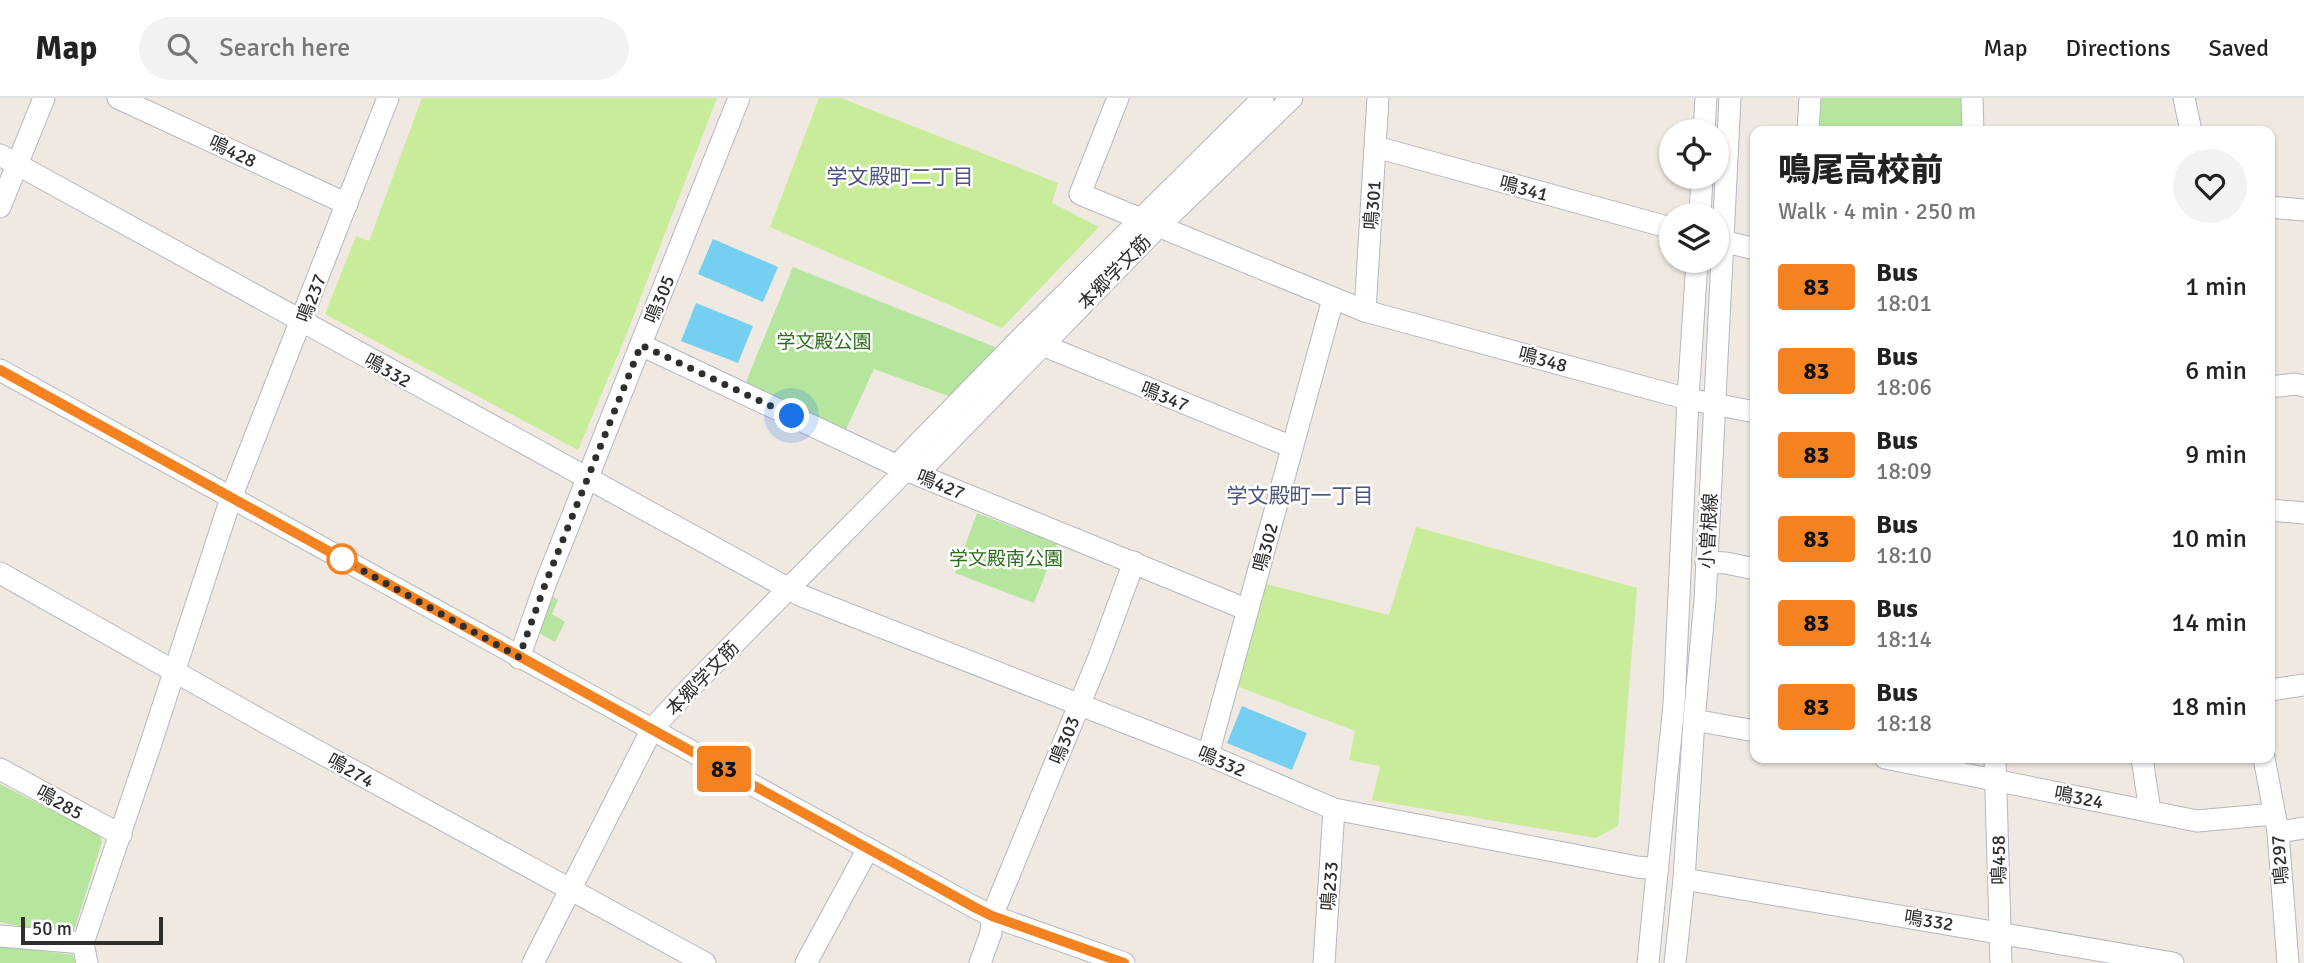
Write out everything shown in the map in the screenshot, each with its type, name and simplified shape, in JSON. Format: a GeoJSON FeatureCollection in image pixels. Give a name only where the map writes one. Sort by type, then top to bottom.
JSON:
{"type":"FeatureCollection","features":[{"type":"Feature","properties":{"kind":"street"},"geometry":{"type":"LineString","coordinates":[[0,208],[9,160],[44,98]]}},
{"type":"Feature","properties":{"kind":"street","name":"鳴428"},"geometry":{"type":"LineString","coordinates":[[118,98],[347,204]]}},
{"type":"Feature","properties":{"kind":"street","name":"鳴237"},"geometry":{"type":"LineString","coordinates":[[85,953],[231,498],[388,98]]}},
{"type":"Feature","properties":{"kind":"street","name":"鳴305"},"geometry":{"type":"LineString","coordinates":[[519,657],[739,98]]}},
{"type":"Feature","properties":{"kind":"street","name":"鳴348"},"geometry":{"type":"LineString","coordinates":[[1118,98],[1080,194],[1365,311],[1688,399],[1750,411]]}},
{"type":"Feature","properties":{"kind":"street","name":"本郷学文筋"},"geometry":{"type":"LineString","coordinates":[[533,963],[653,729],[689,689],[906,470],[923,468],[1032,341],[1150,223],[1263,98]]}},
{"type":"Feature","properties":{"kind":"street","name":"本郷学文筋"},"geometry":{"type":"LineString","coordinates":[[1150,223],[1292,98]]}},
{"type":"Feature","properties":{"kind":"street","name":"鳴301"},"geometry":{"type":"LineString","coordinates":[[1365,311],[1378,98]]}},
{"type":"Feature","properties":{"kind":"street"},"geometry":{"type":"LineString","coordinates":[[1705,119],[1706,98]]}},
{"type":"Feature","properties":{"kind":"street","name":"小曽根線"},"geometry":{"type":"LineString","coordinates":[[1724,203],[1730,98]]}},
{"type":"Feature","properties":{"kind":"street"},"geometry":{"type":"LineString","coordinates":[[1808,126],[1810,98]]}},
{"type":"Feature","properties":{"kind":"street"},"geometry":{"type":"LineString","coordinates":[[1972,98],[1973,126]]}},
{"type":"Feature","properties":{"kind":"street"},"geometry":{"type":"LineString","coordinates":[[2184,98],[2190,126]]}},
{"type":"Feature","properties":{"kind":"street","name":"鳴341"},"geometry":{"type":"LineString","coordinates":[[1376,147],[1659,225]]}},
{"type":"Feature","properties":{"kind":"street","name":"鳴332"},"geometry":{"type":"LineString","coordinates":[[9,160],[789,590],[1208,755],[1334,809],[1658,869]]}},
{"type":"Feature","properties":{"kind":"street"},"geometry":{"type":"LineString","coordinates":[[2275,207],[2304,210]]}},
{"type":"Feature","properties":{"kind":"street"},"geometry":{"type":"LineString","coordinates":[[1729,243],[1750,248]]}},
{"type":"Feature","properties":{"kind":"street","name":"小曽根線"},"geometry":{"type":"LineString","coordinates":[[1648,963],[1674,704],[1696,273]]}},
{"type":"Feature","properties":{"kind":"street","name":"小曽根線"},"geometry":{"type":"LineString","coordinates":[[1675,963],[1684,879],[1706,562],[1720,273]]}},
{"type":"Feature","properties":{"kind":"street","name":"鳴302"},"geometry":{"type":"LineString","coordinates":[[1208,755],[1333,299]]}},
{"type":"Feature","properties":{"kind":"street","name":"鳴347"},"geometry":{"type":"LineString","coordinates":[[1032,341],[1292,447]]}},
{"type":"Feature","properties":{"kind":"street","name":"鳴427"},"geometry":{"type":"LineString","coordinates":[[641,345],[906,470],[1248,610]]}},
{"type":"Feature","properties":{"kind":"street"},"geometry":{"type":"LineString","coordinates":[[0,370],[992,916],[1124,963]]}},
{"type":"Feature","properties":{"kind":"street"},"geometry":{"type":"LineString","coordinates":[[2275,386],[2295,384],[2304,386]]}},
{"type":"Feature","properties":{"kind":"street"},"geometry":{"type":"LineString","coordinates":[[2275,510],[2304,513]]}},
{"type":"Feature","properties":{"kind":"street","name":"鳴303"},"geometry":{"type":"LineString","coordinates":[[980,963],[991,933],[992,916],[1079,705],[1134,562]]}},
{"type":"Feature","properties":{"kind":"street"},"geometry":{"type":"LineString","coordinates":[[1706,562],[1750,568]]}},
{"type":"Feature","properties":{"kind":"street","name":"鳴274"},"geometry":{"type":"LineString","coordinates":[[0,573],[175,673],[705,963]]}},
{"type":"Feature","properties":{"kind":"street"},"geometry":{"type":"LineString","coordinates":[[2275,689],[2304,685]]}},
{"type":"Feature","properties":{"kind":"street"},"geometry":{"type":"LineString","coordinates":[[1694,720],[1750,730]]}},
{"type":"Feature","properties":{"kind":"street","name":"鳴324"},"geometry":{"type":"LineString","coordinates":[[1909,763],[2197,821],[2276,823],[2304,828]]}},
{"type":"Feature","properties":{"kind":"street","name":"鳴458"},"geometry":{"type":"LineString","coordinates":[[1995,763],[2001,963]]}},
{"type":"Feature","properties":{"kind":"street"},"geometry":{"type":"LineString","coordinates":[[2143,763],[2150,811]]}},
{"type":"Feature","properties":{"kind":"street","name":"鳴297"},"geometry":{"type":"LineString","coordinates":[[2265,763],[2276,823],[2288,963]]}},
{"type":"Feature","properties":{"kind":"street","name":"鳴285"},"geometry":{"type":"LineString","coordinates":[[0,769],[121,835]]}},
{"type":"Feature","properties":{"kind":"street","name":"鳴233"},"geometry":{"type":"LineString","coordinates":[[1324,963],[1334,809]]}},
{"type":"Feature","properties":{"kind":"street"},"geometry":{"type":"LineString","coordinates":[[806,963],[868,849]]}},
{"type":"Feature","properties":{"kind":"street","name":"鳴332"},"geometry":{"type":"LineString","coordinates":[[1684,879],[2173,963]]}},
{"type":"Feature","properties":{"kind":"street"},"geometry":{"type":"LineString","coordinates":[[0,936],[85,953]]}},
{"type":"Feature","properties":{"kind":"green space"},"geometry":{"type":"Polygon","coordinates":[[[422,98],[717,98],[625,338],[578,450],[325,314],[356,236],[369,241],[422,98]]]}},
{"type":"Feature","properties":{"kind":"green space"},"geometry":{"type":"Polygon","coordinates":[[[819,98],[841,98],[1058,183],[1052,203],[1099,227],[1002,328],[770,227],[819,98]]]}},
{"type":"Feature","properties":{"kind":"green space"},"geometry":{"type":"Polygon","coordinates":[[[1816,98],[1962,98],[1963,126],[1815,126],[1816,98]]]}},
{"type":"Feature","properties":{"kind":"green space","name":"学文殿公園"},"geometry":{"type":"Polygon","coordinates":[[[793,267],[1000,349],[954,398],[874,369],[842,438],[743,389],[793,267]]]}},
{"type":"Feature","properties":{"kind":"green space","name":"学文殿南公園"},"geometry":{"type":"Polygon","coordinates":[[[977,513],[1057,544],[1034,603],[955,573],[977,513]]]}},
{"type":"Feature","properties":{"kind":"green space"},"geometry":{"type":"Polygon","coordinates":[[[1416,527],[1637,588],[1618,826],[1596,838],[1372,800],[1380,766],[1349,760],[1355,731],[1231,684],[1262,583],[1389,615],[1416,527]]]}},
{"type":"Feature","properties":{"kind":"green space"},"geometry":{"type":"Polygon","coordinates":[[[551,596],[558,600],[552,614],[565,622],[555,642],[537,632],[551,596]]]}},
{"type":"Feature","properties":{"kind":"green space"},"geometry":{"type":"Polygon","coordinates":[[[0,784],[99,834],[102,842],[73,934],[67,936],[0,922],[0,784]]]}},
{"type":"Feature","properties":{"kind":"green space"},"geometry":{"type":"Polygon","coordinates":[[[0,945],[73,955],[75,963],[0,963],[0,945]]]}},
{"type":"Feature","properties":{"kind":"water"},"geometry":{"type":"Polygon","coordinates":[[[713,239],[778,267],[763,302],[698,274],[713,239]]]}},
{"type":"Feature","properties":{"kind":"water"},"geometry":{"type":"Polygon","coordinates":[[[696,303],[753,326],[738,363],[681,341],[696,303]]]}},
{"type":"Feature","properties":{"kind":"water"},"geometry":{"type":"Polygon","coordinates":[[[1242,706],[1307,733],[1292,770],[1227,743],[1242,706]]]}},
{"type":"Feature","properties":{"kind":"bus line","name":"83"},"geometry":{"type":"LineString","coordinates":[[0,370],[974,907],[992,916],[1124,963]]}},
{"type":"Feature","properties":{"kind":"district","name":"学文殿町二丁目"},"geometry":{"type":"Point","coordinates":[900,177]}},
{"type":"Feature","properties":{"kind":"district","name":"学文殿町一丁目"},"geometry":{"type":"Point","coordinates":[1300,496]}},
{"type":"Feature","properties":{"kind":"route"},"geometry":{"type":"LineString","coordinates":[[342,559],[519,657],[546,582],[641,345],[792,416]]}}]}
